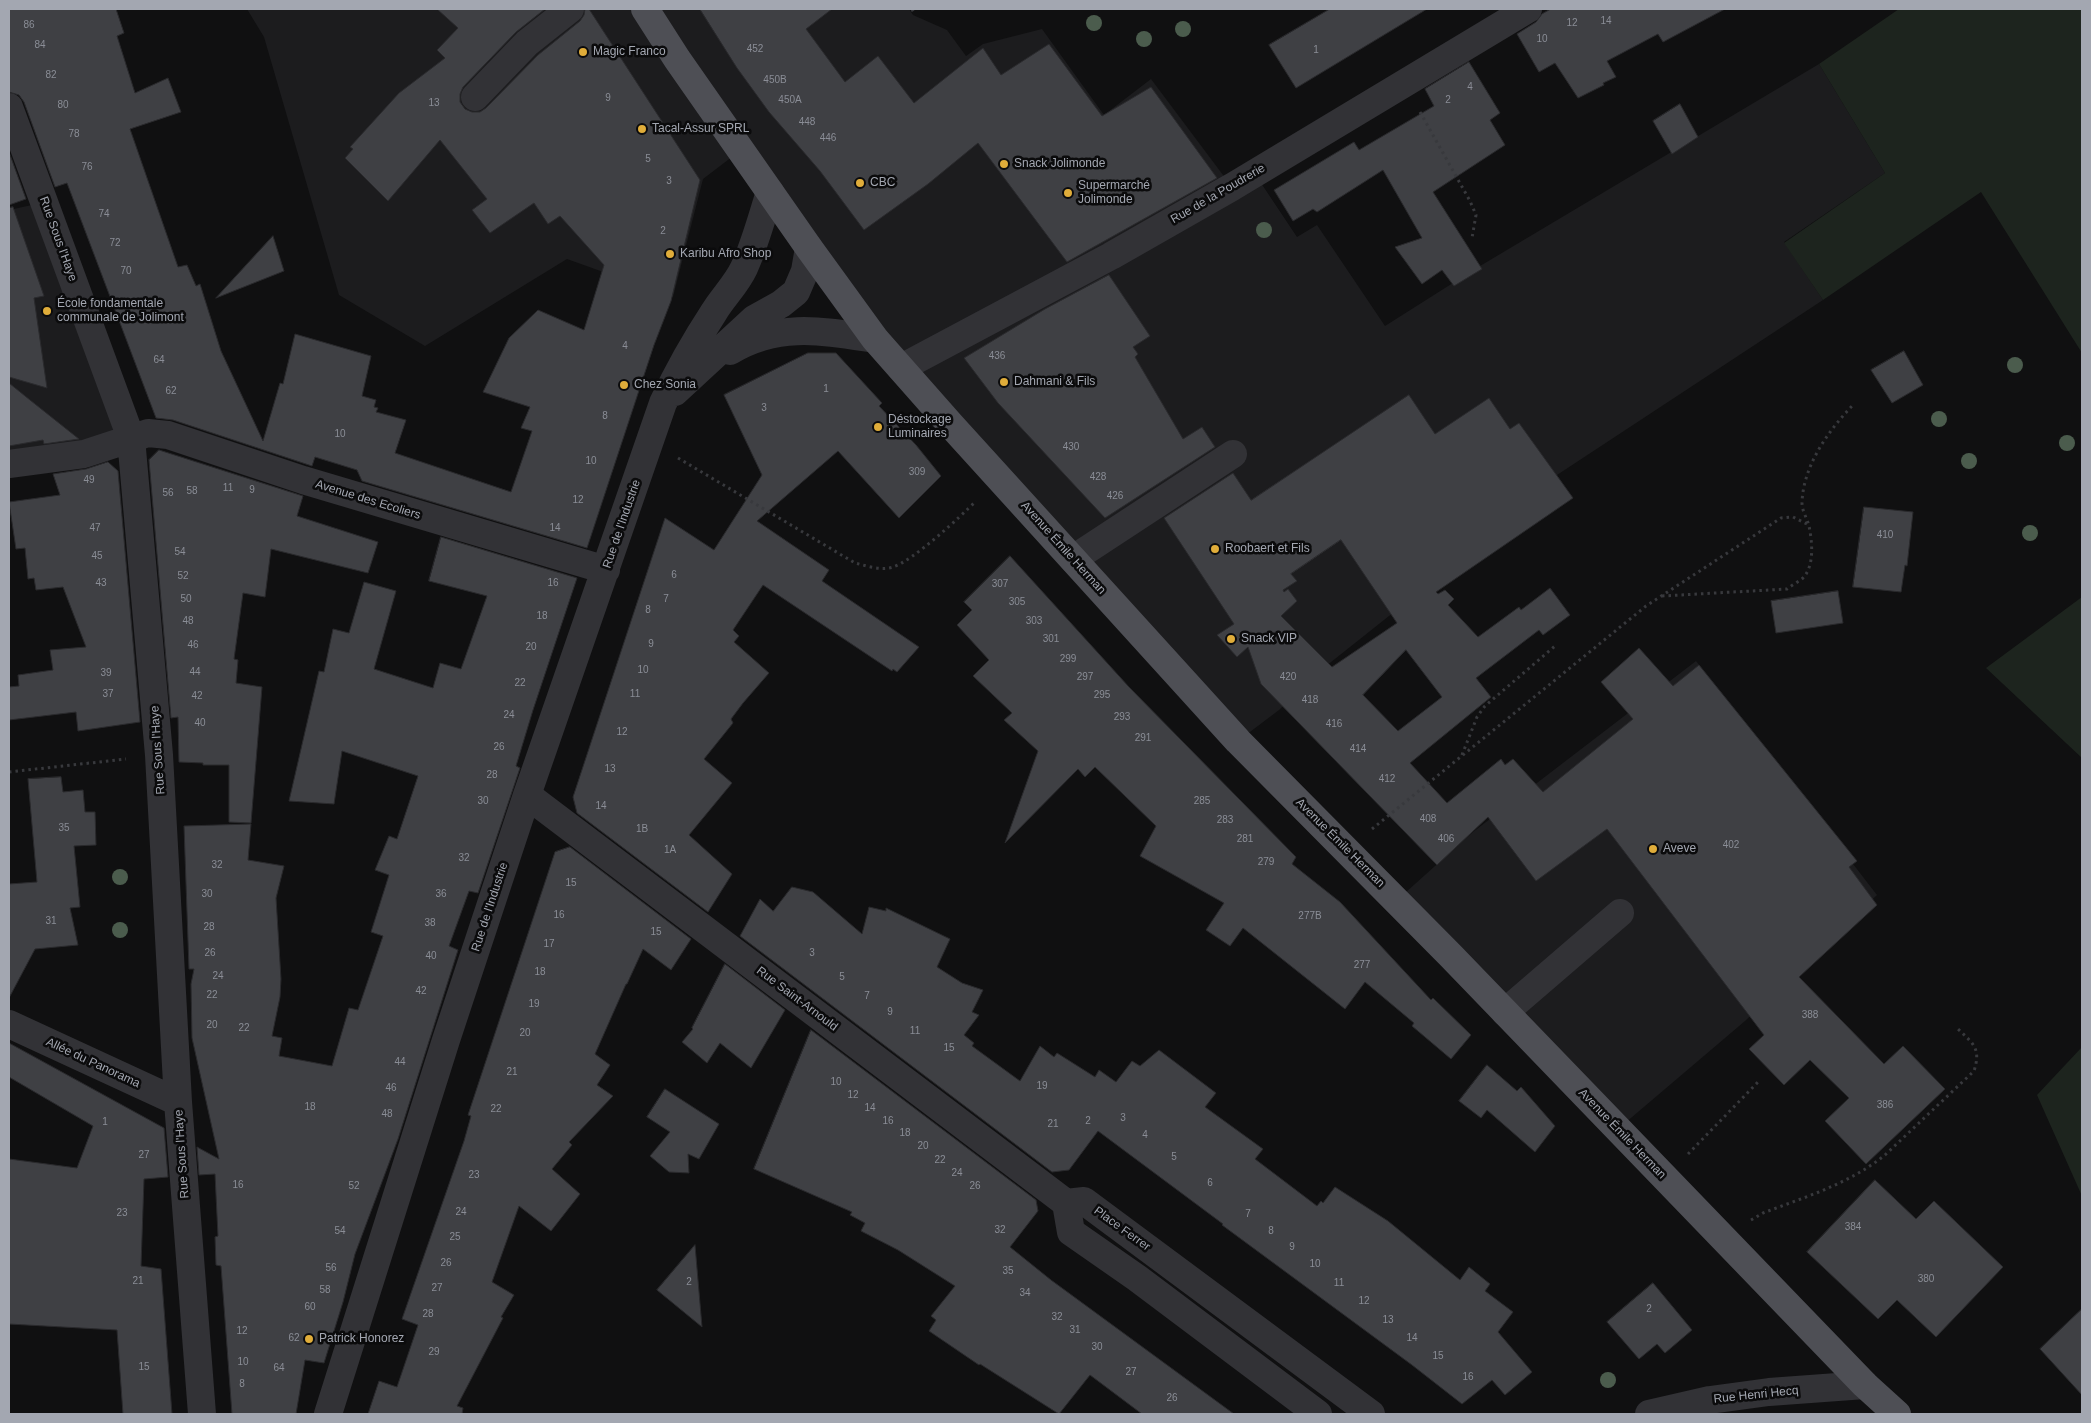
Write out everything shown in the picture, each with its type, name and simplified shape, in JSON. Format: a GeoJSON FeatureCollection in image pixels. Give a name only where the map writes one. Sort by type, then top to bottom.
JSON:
{"type":"FeatureCollection","features":[{"type":"Feature","properties":{"kind":"main road","name":"Avenue Émile Herman"},"geometry":{"type":"LineString","coordinates":[[645,9],[676,59],[809,248],[875,339],[900,368],[1238,741],[1505,1012],[1865,1385],[1897,1414]]}},
{"type":"Feature","properties":{"kind":"street"},"geometry":{"type":"LineString","coordinates":[[475,97],[527,43],[570,9]]}},
{"type":"Feature","properties":{"kind":"street","name":"Rue de la Poudrerie"},"geometry":{"type":"LineString","coordinates":[[900,368],[1116,253],[1232,187],[1528,9]]}},
{"type":"Feature","properties":{"kind":"street","name":"Rue Sous l'Haye"},"geometry":{"type":"LineString","coordinates":[[9,107],[131,438],[159,756],[178,1102],[202,1414]]}},
{"type":"Feature","properties":{"kind":"street","name":"Rue de l'Industrie"},"geometry":{"type":"LineString","coordinates":[[328,1414],[446,1040],[663,403],[697,338],[744,269],[770,192]]}},
{"type":"Feature","properties":{"kind":"street","name":"Rue de l'Industrie"},"geometry":{"type":"LineString","coordinates":[[663,403],[754,319],[781,304],[796,292],[805,271],[809,248]]}},
{"type":"Feature","properties":{"kind":"street","name":"Rue de l'Industrie"},"geometry":{"type":"LineString","coordinates":[[697,372],[737,347],[765,335],[817,330],[875,339]]}},
{"type":"Feature","properties":{"kind":"street","name":"Avenue des Ecoliers"},"geometry":{"type":"LineString","coordinates":[[9,464],[84,454],[148,433],[168,435],[303,480],[606,570]]}},
{"type":"Feature","properties":{"kind":"street"},"geometry":{"type":"LineString","coordinates":[[1073,559],[1233,454]]}},
{"type":"Feature","properties":{"kind":"street","name":"Rue Saint-Arnould"},"geometry":{"type":"LineString","coordinates":[[528,795],[1066,1203]]}},
{"type":"Feature","properties":{"kind":"street"},"geometry":{"type":"LineString","coordinates":[[1505,1012],[1620,914]]}},
{"type":"Feature","properties":{"kind":"street","name":"Allée du Panorama"},"geometry":{"type":"LineString","coordinates":[[9,1024],[178,1102]]}},
{"type":"Feature","properties":{"kind":"street","name":"Place Ferrer"},"geometry":{"type":"LineString","coordinates":[[1066,1203],[1084,1201],[1371,1414]]}},
{"type":"Feature","properties":{"kind":"street"},"geometry":{"type":"LineString","coordinates":[[1066,1203],[1071,1232],[1137,1278],[1318,1414]]}},
{"type":"Feature","properties":{"kind":"street","name":"Rue Henri Hecq"},"geometry":{"type":"LineString","coordinates":[[1649,1414],[1710,1400],[1769,1392],[1865,1385]]}},
{"type":"Feature","properties":{"kind":"path"},"geometry":{"type":"LineString","coordinates":[[912,9],[914,13]]}},
{"type":"Feature","properties":{"kind":"path"},"geometry":{"type":"LineString","coordinates":[[1403,83],[1470,201],[1476,215],[1472,238]]}},
{"type":"Feature","properties":{"kind":"path"},"geometry":{"type":"LineString","coordinates":[[1661,596],[1787,588],[1804,577],[1810,564],[1811,541],[1809,524],[1802,505],[1808,471],[1827,436],[1853,405]]}},
{"type":"Feature","properties":{"kind":"path"},"geometry":{"type":"LineString","coordinates":[[649,444],[679,459],[855,563],[872,567],[892,567],[910,558],[966,511],[1000,478]]}},
{"type":"Feature","properties":{"kind":"path"},"geometry":{"type":"LineString","coordinates":[[1346,850],[1646,606],[1781,518],[1793,517],[1809,524]]}},
{"type":"Feature","properties":{"kind":"path"},"geometry":{"type":"LineString","coordinates":[[1461,757],[1477,717],[1484,706],[1555,646]]}},
{"type":"Feature","properties":{"kind":"path"},"geometry":{"type":"LineString","coordinates":[[9,772],[159,756]]}},
{"type":"Feature","properties":{"kind":"path"},"geometry":{"type":"LineString","coordinates":[[1728,1244],[1752,1220],[1763,1213],[1846,1181],[1885,1156],[1974,1071],[1978,1060],[1974,1044],[1958,1029]]}},
{"type":"Feature","properties":{"kind":"path"},"geometry":{"type":"LineString","coordinates":[[1664,1178],[1759,1081]]}},
{"type":"Feature","properties":{"kind":"shaded area"},"geometry":{"type":"Polygon","coordinates":[[[247,9],[909,9],[913,15],[947,30],[966,56],[983,44],[1042,29],[1104,115],[1151,79],[1232,187],[1261,183],[1297,237],[1317,225],[1385,326],[1475,269],[1819,64],[1885,173],[1784,242],[1823,300],[1557,475],[1569,493],[1389,616],[1316,674],[1279,710],[1238,741],[1000,478],[741,150],[703,179],[673,297],[567,259],[425,346],[339,295],[264,37],[247,9]]]}},
{"type":"Feature","properties":{"kind":"shaded area"},"geometry":{"type":"Polygon","coordinates":[[[1899,9],[2082,9],[2082,353],[1981,192],[1823,300],[1784,243],[1885,173],[1819,64],[1899,9]]]}},
{"type":"Feature","properties":{"kind":"shaded area","name":"École fondamentale communale de Jolimont"},"geometry":{"type":"Polygon","coordinates":[[[32,205],[131,438],[9,464],[9,210],[32,205]]]}},
{"type":"Feature","properties":{"kind":"shaded area"},"geometry":{"type":"Polygon","coordinates":[[[2082,597],[2082,758],[1986,668],[2082,597]]]}},
{"type":"Feature","properties":{"kind":"shaded area"},"geometry":{"type":"Polygon","coordinates":[[[1696,661],[1877,895],[1745,1021],[1618,1129],[1396,901],[1473,832],[1696,661]]]}},
{"type":"Feature","properties":{"kind":"shaded area"},"geometry":{"type":"Polygon","coordinates":[[[2082,1047],[2082,1196],[2037,1095],[2082,1047]]]}},
{"type":"Feature","properties":{"kind":"building"},"geometry":{"type":"Polygon","coordinates":[[[9,9],[116,9],[124,33],[117,36],[135,93],[168,78],[181,112],[130,129],[178,267],[187,265],[196,286],[200,284],[221,351],[263,441],[280,383],[283,384],[295,334],[371,356],[362,396],[376,400],[374,407],[378,408],[376,412],[406,420],[395,453],[511,492],[532,431],[521,428],[530,407],[483,392],[509,338],[538,310],[584,330],[604,265],[560,216],[548,224],[534,203],[490,233],[472,210],[487,199],[440,140],[388,201],[345,158],[353,149],[350,147],[399,93],[445,58],[437,50],[458,28],[437,9],[545,9],[516,32],[463,87],[460,94],[460,102],[465,109],[472,112],[480,112],[538,55],[580,21],[585,9],[589,9],[700,180],[671,301],[654,345],[587,548],[362,481],[357,470],[315,457],[312,466],[173,420],[156,418],[67,183],[55,187],[24,102],[19,95],[9,92],[9,9]]]}},
{"type":"Feature","properties":{"kind":"building"},"geometry":{"type":"Polygon","coordinates":[[[700,9],[832,9],[806,29],[845,82],[878,56],[914,103],[983,48],[1001,75],[1049,44],[1102,116],[1151,87],[1217,178],[1067,262],[978,143],[928,184],[864,230],[820,171],[769,112],[737,68],[700,9]]]}},
{"type":"Feature","properties":{"kind":"building"},"geometry":{"type":"Polygon","coordinates":[[[1330,9],[1427,9],[1296,88],[1269,45],[1330,9]]]}},
{"type":"Feature","properties":{"kind":"building"},"geometry":{"type":"Polygon","coordinates":[[[1551,9],[1725,9],[1663,42],[1658,34],[1607,61],[1616,77],[1578,98],[1555,63],[1539,72],[1517,34],[1536,22],[1542,14],[1551,9]]]}},
{"type":"Feature","properties":{"kind":"building"},"geometry":{"type":"Polygon","coordinates":[[[1469,62],[1500,113],[1490,120],[1505,145],[1433,192],[1482,269],[1454,286],[1442,270],[1422,284],[1395,247],[1422,238],[1383,170],[1317,212],[1313,209],[1293,221],[1274,190],[1354,142],[1359,150],[1434,106],[1425,89],[1469,62]]]}},
{"type":"Feature","properties":{"kind":"building"},"geometry":{"type":"Polygon","coordinates":[[[1680,104],[1698,137],[1672,154],[1653,121],[1680,104]]]}},
{"type":"Feature","properties":{"kind":"building"},"geometry":{"type":"Polygon","coordinates":[[[9,152],[26,199],[9,205],[9,152]]]}},
{"type":"Feature","properties":{"kind":"building"},"geometry":{"type":"Polygon","coordinates":[[[13,207],[44,296],[34,298],[47,388],[9,377],[9,208],[13,207]]]}},
{"type":"Feature","properties":{"kind":"building"},"geometry":{"type":"Polygon","coordinates":[[[273,236],[284,271],[216,298],[273,236]]]}},
{"type":"Feature","properties":{"kind":"building"},"geometry":{"type":"Polygon","coordinates":[[[1109,275],[1150,336],[1133,347],[1138,354],[1135,357],[1183,439],[1202,427],[1215,447],[1105,518],[998,403],[964,358],[1045,309],[1109,275]]]}},
{"type":"Feature","properties":{"kind":"building"},"geometry":{"type":"Polygon","coordinates":[[[1904,351],[1923,385],[1892,403],[1871,370],[1904,351]]]}},
{"type":"Feature","properties":{"kind":"building"},"geometry":{"type":"Polygon","coordinates":[[[808,353],[836,353],[882,403],[879,406],[916,445],[941,476],[899,518],[838,451],[757,521],[829,570],[822,581],[919,647],[897,672],[893,669],[892,671],[763,585],[733,630],[739,636],[734,642],[769,673],[743,703],[731,719],[733,723],[704,759],[732,783],[689,835],[732,874],[708,912],[577,813],[573,797],[665,518],[714,550],[762,475],[724,395],[808,353]]]}},
{"type":"Feature","properties":{"kind":"building"},"geometry":{"type":"Polygon","coordinates":[[[9,383],[79,439],[44,444],[43,440],[9,446],[9,383]]]}},
{"type":"Feature","properties":{"kind":"building"},"geometry":{"type":"Polygon","coordinates":[[[1409,395],[1435,434],[1489,398],[1510,429],[1519,423],[1573,498],[1436,592],[1438,594],[1445,590],[1454,599],[1448,605],[1478,637],[1519,607],[1521,610],[1550,588],[1570,615],[1543,635],[1539,630],[1476,678],[1491,697],[1410,763],[1447,803],[1501,759],[1505,765],[1513,759],[1543,792],[1633,719],[1601,682],[1639,648],[1673,686],[1699,665],[1857,861],[1849,867],[1877,905],[1799,977],[1884,1064],[1903,1046],[1945,1089],[1866,1164],[1825,1121],[1849,1098],[1810,1060],[1784,1085],[1749,1049],[1764,1035],[1607,829],[1536,881],[1488,817],[1437,865],[1261,684],[1248,647],[1237,657],[1217,635],[1234,624],[1164,518],[1233,473],[1251,500],[1409,395]],[[1341,540],[1291,574],[1297,581],[1283,590],[1284,592],[1288,589],[1297,601],[1281,616],[1332,667],[1397,623],[1341,540]],[[1406,650],[1363,695],[1398,731],[1442,697],[1406,650]]]}},
{"type":"Feature","properties":{"kind":"building"},"geometry":{"type":"Polygon","coordinates":[[[159,450],[303,496],[297,516],[378,542],[368,573],[271,549],[265,597],[243,593],[234,659],[238,660],[236,683],[262,687],[251,823],[229,822],[229,765],[203,765],[203,763],[179,762],[178,717],[171,718],[149,460],[159,450]]]}},
{"type":"Feature","properties":{"kind":"building"},"geometry":{"type":"Polygon","coordinates":[[[108,462],[118,471],[140,722],[78,731],[76,712],[9,720],[9,687],[19,686],[18,675],[53,670],[50,650],[86,647],[63,587],[36,590],[34,578],[28,579],[25,548],[16,549],[9,502],[60,495],[53,474],[86,469],[108,462]]]}},
{"type":"Feature","properties":{"kind":"building"},"geometry":{"type":"Polygon","coordinates":[[[1864,507],[1913,512],[1907,566],[1905,565],[1901,592],[1853,587],[1864,507]]]}},
{"type":"Feature","properties":{"kind":"building"},"geometry":{"type":"Polygon","coordinates":[[[441,537],[577,578],[516,766],[520,768],[478,893],[469,891],[449,946],[458,950],[398,1139],[355,1254],[343,1302],[324,1363],[305,1360],[296,1414],[232,1414],[221,1266],[216,1265],[215,1237],[218,1236],[215,1174],[199,1175],[197,1147],[219,1159],[192,1038],[191,984],[194,969],[189,969],[184,826],[251,824],[248,860],[284,866],[276,898],[281,979],[280,997],[272,1036],[282,1038],[279,1056],[332,1066],[349,1008],[358,1010],[383,936],[371,932],[389,875],[375,870],[389,836],[397,839],[418,776],[342,751],[334,804],[289,801],[319,671],[324,672],[333,629],[349,633],[364,582],[396,591],[374,669],[433,688],[440,663],[461,669],[487,596],[429,581],[441,537]]]}},
{"type":"Feature","properties":{"kind":"building"},"geometry":{"type":"Polygon","coordinates":[[[1010,556],[1129,687],[1296,857],[1292,864],[1340,902],[1431,1000],[1433,998],[1471,1035],[1451,1059],[1412,1026],[1414,1023],[1365,982],[1345,1009],[1243,928],[1230,946],[1206,930],[1224,903],[1140,856],[1156,826],[1095,767],[1085,777],[1078,769],[1005,843],[1038,751],[1004,720],[1012,713],[973,676],[989,660],[957,625],[972,610],[964,602],[1010,556]]]}},
{"type":"Feature","properties":{"kind":"building"},"geometry":{"type":"Polygon","coordinates":[[[1838,591],[1843,623],[1776,633],[1771,601],[1838,591]]]}},
{"type":"Feature","properties":{"kind":"building"},"geometry":{"type":"Polygon","coordinates":[[[61,777],[63,792],[83,790],[85,812],[95,812],[96,845],[74,846],[80,907],[70,908],[78,945],[35,949],[9,998],[9,884],[37,882],[28,779],[61,777]]]}},
{"type":"Feature","properties":{"kind":"building"},"geometry":{"type":"Polygon","coordinates":[[[570,847],[691,939],[671,970],[643,949],[626,984],[595,1054],[610,1065],[597,1085],[613,1096],[569,1142],[572,1145],[552,1169],[580,1194],[551,1231],[519,1206],[492,1282],[514,1295],[501,1317],[503,1318],[457,1406],[463,1408],[462,1414],[368,1414],[379,1381],[397,1387],[418,1325],[402,1319],[464,1141],[471,1116],[468,1115],[555,852],[570,847]]]}},
{"type":"Feature","properties":{"kind":"building"},"geometry":{"type":"Polygon","coordinates":[[[792,887],[813,892],[862,934],[869,907],[886,911],[886,908],[950,939],[937,967],[962,983],[983,990],[972,1012],[979,1015],[964,1035],[974,1043],[972,1046],[1020,1081],[1040,1046],[1054,1057],[1057,1053],[1095,1077],[1099,1070],[1116,1082],[1132,1061],[1140,1066],[1159,1050],[1216,1093],[1205,1107],[1263,1149],[1255,1159],[1317,1206],[1321,1201],[1323,1203],[1335,1187],[1388,1221],[1460,1280],[1469,1267],[1490,1284],[1485,1291],[1513,1312],[1498,1332],[1532,1372],[1505,1395],[1492,1380],[1462,1404],[1098,1131],[1069,1170],[1052,1172],[740,936],[760,899],[773,911],[792,887]]]}},
{"type":"Feature","properties":{"kind":"building"},"geometry":{"type":"Polygon","coordinates":[[[725,964],[785,1010],[751,1068],[720,1043],[707,1063],[682,1042],[693,1029],[725,964]]]}},
{"type":"Feature","properties":{"kind":"building"},"geometry":{"type":"Polygon","coordinates":[[[811,1030],[1036,1200],[1038,1211],[1010,1247],[1051,1280],[1234,1414],[1142,1414],[1090,1375],[1059,1414],[979,1365],[929,1331],[936,1320],[931,1316],[955,1286],[898,1250],[861,1231],[865,1223],[850,1215],[852,1212],[754,1169],[811,1030]]]}},
{"type":"Feature","properties":{"kind":"building"},"geometry":{"type":"Polygon","coordinates":[[[9,1043],[164,1128],[168,1177],[144,1179],[141,1266],[161,1269],[172,1414],[123,1414],[117,1330],[9,1324],[9,1159],[77,1168],[93,1126],[9,1077],[9,1043]]]}},
{"type":"Feature","properties":{"kind":"building"},"geometry":{"type":"Polygon","coordinates":[[[1487,1065],[1517,1091],[1521,1087],[1555,1126],[1535,1152],[1487,1110],[1481,1118],[1459,1101],[1487,1065]]]}},
{"type":"Feature","properties":{"kind":"building"},"geometry":{"type":"Polygon","coordinates":[[[665,1089],[719,1124],[699,1159],[688,1154],[689,1173],[669,1172],[650,1156],[670,1132],[647,1117],[665,1089]]]}},
{"type":"Feature","properties":{"kind":"building"},"geometry":{"type":"Polygon","coordinates":[[[1875,1180],[1916,1219],[1934,1201],[2003,1267],[1936,1337],[1897,1300],[1878,1319],[1807,1252],[1875,1180]]]}},
{"type":"Feature","properties":{"kind":"building"},"geometry":{"type":"Polygon","coordinates":[[[695,1245],[702,1327],[657,1290],[695,1245]]]}},
{"type":"Feature","properties":{"kind":"building"},"geometry":{"type":"Polygon","coordinates":[[[1653,1283],[1692,1330],[1665,1353],[1657,1344],[1639,1359],[1607,1322],[1653,1283]]]}},
{"type":"Feature","properties":{"kind":"building"},"geometry":{"type":"Polygon","coordinates":[[[2082,1309],[2082,1395],[2040,1349],[2082,1309]]]}},
{"type":"Feature","properties":{"kind":"place","name":"Magic Franco"},"geometry":{"type":"Point","coordinates":[583,52]}},
{"type":"Feature","properties":{"kind":"place","name":"Tacal-Assur SPRL"},"geometry":{"type":"Point","coordinates":[642,129]}},
{"type":"Feature","properties":{"kind":"place","name":"Snack Jolimonde"},"geometry":{"type":"Point","coordinates":[1004,164]}},
{"type":"Feature","properties":{"kind":"place","name":"CBC"},"geometry":{"type":"Point","coordinates":[860,183]}},
{"type":"Feature","properties":{"kind":"place","name":"Supermarché Jolimonde"},"geometry":{"type":"Point","coordinates":[1068,193]}},
{"type":"Feature","properties":{"kind":"place","name":"Karibu Afro Shop"},"geometry":{"type":"Point","coordinates":[670,254]}},
{"type":"Feature","properties":{"kind":"place","name":"École fondamentale communale de Jolimont"},"geometry":{"type":"Point","coordinates":[47,311]}},
{"type":"Feature","properties":{"kind":"place","name":"Dahmani & Fils"},"geometry":{"type":"Point","coordinates":[1004,382]}},
{"type":"Feature","properties":{"kind":"place","name":"Chez Sonia"},"geometry":{"type":"Point","coordinates":[624,385]}},
{"type":"Feature","properties":{"kind":"place","name":"Déstockage Luminaires"},"geometry":{"type":"Point","coordinates":[878,427]}},
{"type":"Feature","properties":{"kind":"place","name":"Roobaert et Fils"},"geometry":{"type":"Point","coordinates":[1215,549]}},
{"type":"Feature","properties":{"kind":"place","name":"Snack VIP"},"geometry":{"type":"Point","coordinates":[1231,639]}},
{"type":"Feature","properties":{"kind":"place","name":"Aveve"},"geometry":{"type":"Point","coordinates":[1653,849]}},
{"type":"Feature","properties":{"kind":"place","name":"Patrick Honorez"},"geometry":{"type":"Point","coordinates":[309,1339]}}]}
